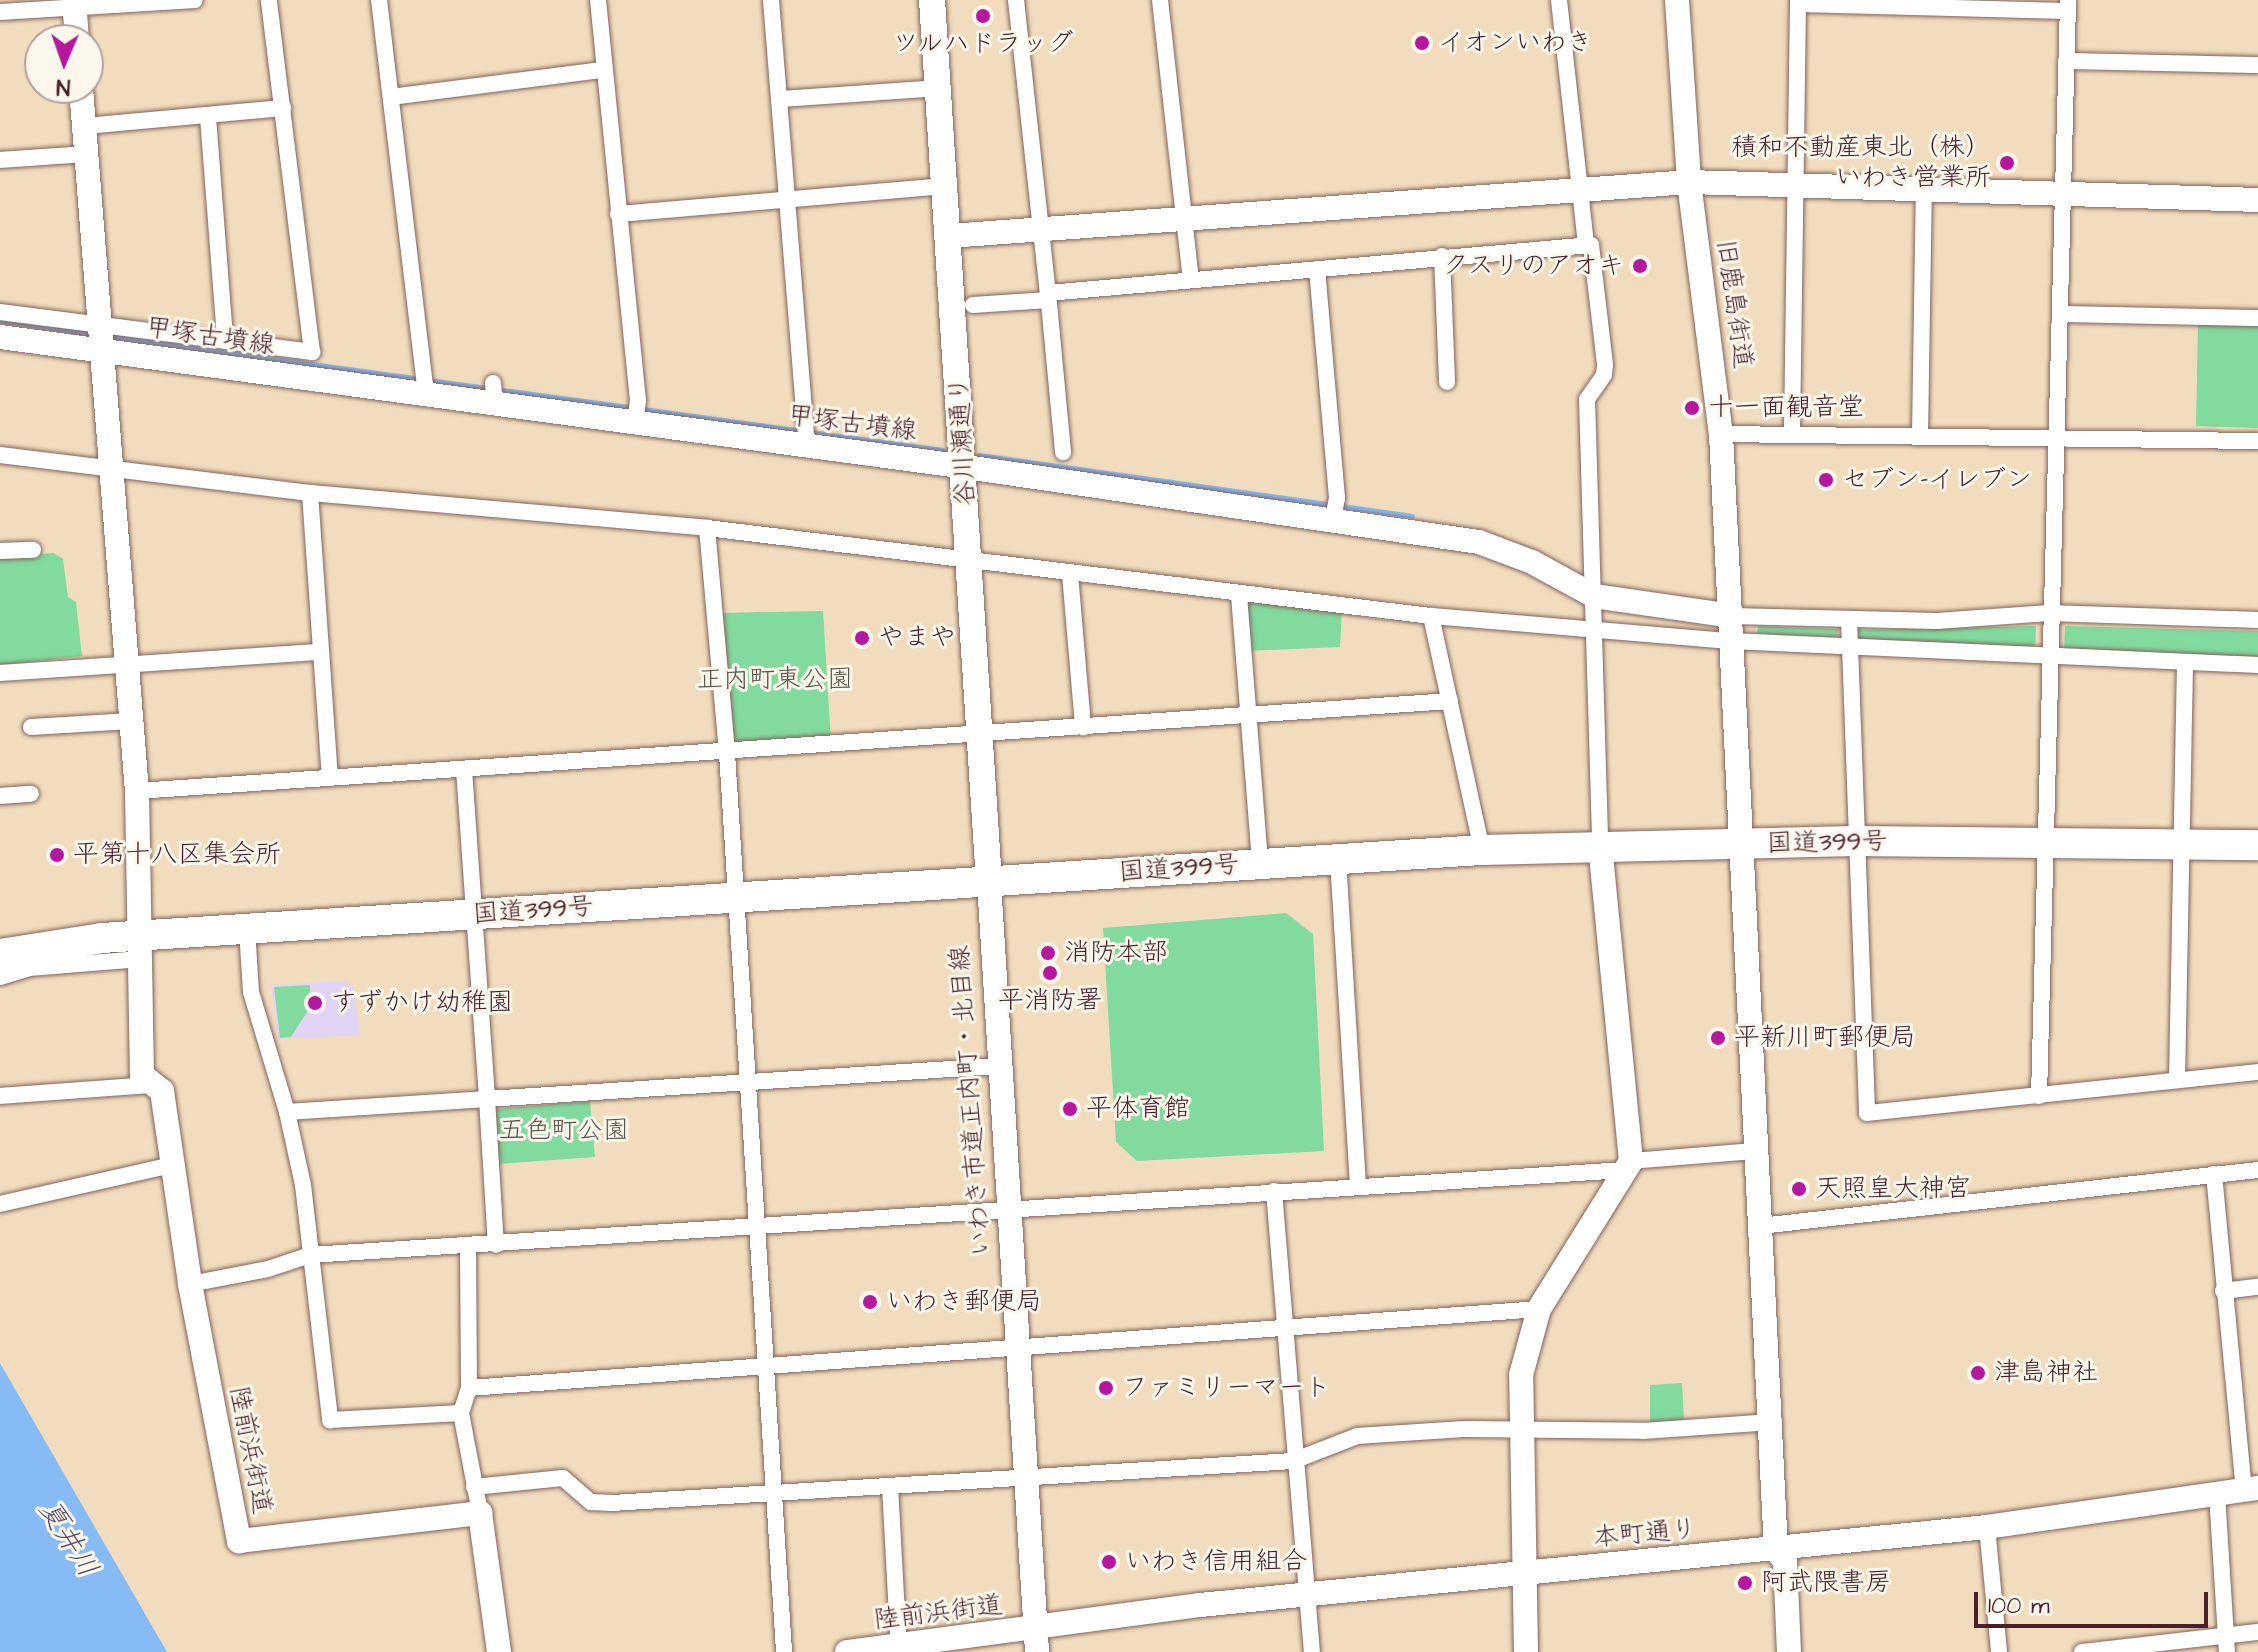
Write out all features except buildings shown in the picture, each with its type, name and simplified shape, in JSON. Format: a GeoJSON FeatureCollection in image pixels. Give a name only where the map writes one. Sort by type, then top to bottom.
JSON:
{"type":"FeatureCollection","features":[{"type":"Feature","properties":{"kind":"highway","name":"国道399号"},"geometry":{"type":"LineString","coordinates":[[0,954],[102,938],[140,947],[247,929],[1482,850],[1854,841],[2258,845]]}},
{"type":"Feature","properties":{"kind":"main road","name":"谷川瀬通り"},"geometry":{"type":"LineString","coordinates":[[932,0],[966,467],[989,882]]}},
{"type":"Feature","properties":{"kind":"street"},"geometry":{"type":"LineString","coordinates":[[0,12],[74,3],[195,0]]}},
{"type":"Feature","properties":{"kind":"street"},"geometry":{"type":"LineString","coordinates":[[208,117],[225,340],[240,356],[312,352],[269,0]]}},
{"type":"Feature","properties":{"kind":"street"},"geometry":{"type":"LineString","coordinates":[[379,0],[423,385]]}},
{"type":"Feature","properties":{"kind":"street"},"geometry":{"type":"LineString","coordinates":[[598,0],[602,70],[636,413]]}},
{"type":"Feature","properties":{"kind":"street"},"geometry":{"type":"LineString","coordinates":[[771,0],[782,99],[807,435]]}},
{"type":"Feature","properties":{"kind":"street"},"geometry":{"type":"LineString","coordinates":[[1016,0],[1043,230],[1063,452]]}},
{"type":"Feature","properties":{"kind":"street"},"geometry":{"type":"LineString","coordinates":[[1160,0],[1191,279]]}},
{"type":"Feature","properties":{"kind":"street"},"geometry":{"type":"LineString","coordinates":[[1559,0],[1586,245]]}},
{"type":"Feature","properties":{"kind":"street","name":"旧鹿島街道"},"geometry":{"type":"LineString","coordinates":[[1677,0],[1689,182],[1721,434],[1776,1550],[1785,1561],[1789,1652]]}},
{"type":"Feature","properties":{"kind":"street"},"geometry":{"type":"LineString","coordinates":[[1792,433],[1799,185],[1798,2],[2067,6],[2043,844],[2039,1096]]}},
{"type":"Feature","properties":{"kind":"street"},"geometry":{"type":"LineString","coordinates":[[74,3],[76,24]]}},
{"type":"Feature","properties":{"kind":"street"},"geometry":{"type":"LineString","coordinates":[[2066,61],[2258,65]]}},
{"type":"Feature","properties":{"kind":"street"},"geometry":{"type":"LineString","coordinates":[[391,97],[602,70]]}},
{"type":"Feature","properties":{"kind":"street"},"geometry":{"type":"LineString","coordinates":[[782,99],[939,88]]}},
{"type":"Feature","properties":{"kind":"street"},"geometry":{"type":"LineString","coordinates":[[83,104],[137,791],[142,1075],[150,1085]]}},
{"type":"Feature","properties":{"kind":"street"},"geometry":{"type":"LineString","coordinates":[[85,126],[283,108]]}},
{"type":"Feature","properties":{"kind":"street"},"geometry":{"type":"LineString","coordinates":[[0,160],[86,154]]}},
{"type":"Feature","properties":{"kind":"street"},"geometry":{"type":"LineString","coordinates":[[949,236],[1689,182],[2258,200]]}},
{"type":"Feature","properties":{"kind":"street"},"geometry":{"type":"LineString","coordinates":[[618,214],[946,186]]}},
{"type":"Feature","properties":{"kind":"street"},"geometry":{"type":"LineString","coordinates":[[1920,435],[1924,190]]}},
{"type":"Feature","properties":{"kind":"street"},"geometry":{"type":"LineString","coordinates":[[973,305],[1191,279],[1591,245],[1605,365],[1604,375],[1587,399],[1600,847],[1628,1165],[1539,1309],[1521,1375],[1526,1652]]}},
{"type":"Feature","properties":{"kind":"street"},"geometry":{"type":"LineString","coordinates":[[1442,256],[1447,382]]}},
{"type":"Feature","properties":{"kind":"street"},"geometry":{"type":"LineString","coordinates":[[1317,269],[1337,498],[1333,519]]}},
{"type":"Feature","properties":{"kind":"street"},"geometry":{"type":"LineString","coordinates":[[0,312],[99,336],[225,340]]}},
{"type":"Feature","properties":{"kind":"street"},"geometry":{"type":"LineString","coordinates":[[2060,314],[2258,318]]}},
{"type":"Feature","properties":{"kind":"street","name":"甲塚古墳線"},"geometry":{"type":"LineString","coordinates":[[0,337],[99,336],[423,385],[807,435],[966,467],[1479,542],[1532,562],[1594,596],[1732,628]]}},
{"type":"Feature","properties":{"kind":"street"},"geometry":{"type":"LineString","coordinates":[[1721,434],[2258,441]]}},
{"type":"Feature","properties":{"kind":"street"},"geometry":{"type":"LineString","coordinates":[[0,455],[310,493],[707,528],[1239,595],[1593,630],[1732,628],[1849,619],[1937,621],[2049,613],[2258,620]]}},
{"type":"Feature","properties":{"kind":"street"},"geometry":{"type":"LineString","coordinates":[[310,493],[330,777]]}},
{"type":"Feature","properties":{"kind":"street"},"geometry":{"type":"LineString","coordinates":[[707,528],[727,753],[784,1652]]}},
{"type":"Feature","properties":{"kind":"street"},"geometry":{"type":"LineString","coordinates":[[0,551],[33,550]]}},
{"type":"Feature","properties":{"kind":"street"},"geometry":{"type":"LineString","coordinates":[[1070,574],[1083,727]]}},
{"type":"Feature","properties":{"kind":"street"},"geometry":{"type":"LineString","coordinates":[[1239,595],[1260,863]]}},
{"type":"Feature","properties":{"kind":"street"},"geometry":{"type":"LineString","coordinates":[[1431,616],[1482,850]]}},
{"type":"Feature","properties":{"kind":"street"},"geometry":{"type":"LineString","coordinates":[[1849,619],[1854,841],[1867,1113],[2258,1072]]}},
{"type":"Feature","properties":{"kind":"street"},"geometry":{"type":"LineString","coordinates":[[1732,628],[1850,645],[2048,659],[2258,665]]}},
{"type":"Feature","properties":{"kind":"street"},"geometry":{"type":"LineString","coordinates":[[0,673],[127,662],[320,652]]}},
{"type":"Feature","properties":{"kind":"street"},"geometry":{"type":"LineString","coordinates":[[2177,1080],[2185,663]]}},
{"type":"Feature","properties":{"kind":"street"},"geometry":{"type":"LineString","coordinates":[[137,791],[727,753],[1246,713],[1450,701]]}},
{"type":"Feature","properties":{"kind":"street"},"geometry":{"type":"LineString","coordinates":[[31,727],[131,721]]}},
{"type":"Feature","properties":{"kind":"street"},"geometry":{"type":"LineString","coordinates":[[464,769],[496,1245]]}},
{"type":"Feature","properties":{"kind":"street"},"geometry":{"type":"LineString","coordinates":[[0,796],[31,794]]}},
{"type":"Feature","properties":{"kind":"street"},"geometry":{"type":"LineString","coordinates":[[1338,859],[1358,1185]]}},
{"type":"Feature","properties":{"kind":"street","name":"いわき市道正内町・北目線"},"geometry":{"type":"LineString","coordinates":[[989,882],[1014,1345],[1036,1641]]}},
{"type":"Feature","properties":{"kind":"street"},"geometry":{"type":"LineString","coordinates":[[247,929],[251,992],[287,1112],[303,1185],[330,1420],[461,1413]]}},
{"type":"Feature","properties":{"kind":"street"},"geometry":{"type":"LineString","coordinates":[[0,977],[29,968],[140,947]]}},
{"type":"Feature","properties":{"kind":"street"},"geometry":{"type":"LineString","coordinates":[[287,1112],[997,1066]]}},
{"type":"Feature","properties":{"kind":"street"},"geometry":{"type":"LineString","coordinates":[[0,1096],[150,1085]]}},
{"type":"Feature","properties":{"kind":"street","name":"陸前浜街道"},"geometry":{"type":"LineString","coordinates":[[150,1085],[162,1091],[190,1284],[239,1541],[480,1513]]}},
{"type":"Feature","properties":{"kind":"street"},"geometry":{"type":"LineString","coordinates":[[190,1284],[268,1269],[310,1255],[1007,1211],[1628,1165],[1756,1151]]}},
{"type":"Feature","properties":{"kind":"street"},"geometry":{"type":"LineString","coordinates":[[0,1204],[172,1165]]}},
{"type":"Feature","properties":{"kind":"street"},"geometry":{"type":"LineString","coordinates":[[1760,1226],[2258,1170]]}},
{"type":"Feature","properties":{"kind":"street"},"geometry":{"type":"LineString","coordinates":[[2214,1174],[2223,1291],[2251,1489]]}},
{"type":"Feature","properties":{"kind":"street"},"geometry":{"type":"LineString","coordinates":[[1274,1191],[1293,1461],[1312,1652]]}},
{"type":"Feature","properties":{"kind":"street"},"geometry":{"type":"LineString","coordinates":[[468,1247],[469,1388],[461,1413],[480,1513],[499,1652]]}},
{"type":"Feature","properties":{"kind":"street"},"geometry":{"type":"LineString","coordinates":[[2223,1291],[2258,1287]]}},
{"type":"Feature","properties":{"kind":"street"},"geometry":{"type":"LineString","coordinates":[[469,1388],[1014,1345],[1539,1309]]}},
{"type":"Feature","properties":{"kind":"street"},"geometry":{"type":"LineString","coordinates":[[474,1487],[563,1478],[591,1502],[612,1503],[1293,1461],[1357,1436],[1464,1429],[1520,1432],[1772,1422]]}},
{"type":"Feature","properties":{"kind":"street"},"geometry":{"type":"LineString","coordinates":[[890,1486],[899,1649]]}},
{"type":"Feature","properties":{"kind":"street","name":"本町通り"},"geometry":{"type":"LineString","coordinates":[[1036,1641],[1306,1594],[1987,1527],[2251,1489]]}},
{"type":"Feature","properties":{"kind":"street"},"geometry":{"type":"LineString","coordinates":[[2217,1494],[2226,1644]]}},
{"type":"Feature","properties":{"kind":"street"},"geometry":{"type":"LineString","coordinates":[[1987,1527],[1999,1652]]}},
{"type":"Feature","properties":{"kind":"street"},"geometry":{"type":"LineString","coordinates":[[2082,1652],[2226,1644],[2258,1632]]}},
{"type":"Feature","properties":{"kind":"street","name":"陸前浜街道"},"geometry":{"type":"LineString","coordinates":[[847,1652],[1036,1641]]}},
{"type":"Feature","properties":{"kind":"shaded area","name":"すずかけ幼稚園"},"geometry":{"type":"Polygon","coordinates":[[[342,981],[353,986],[360,1035],[278,1039],[271,985],[342,981]]]}},
{"type":"Feature","properties":{"kind":"green space"},"geometry":{"type":"Polygon","coordinates":[[[2198,325],[2258,326],[2258,428],[2196,426],[2198,325]]]}},
{"type":"Feature","properties":{"kind":"green space"},"geometry":{"type":"Polygon","coordinates":[[[54,553],[63,559],[68,597],[76,602],[82,656],[0,665],[0,557],[54,553]]]}},
{"type":"Feature","properties":{"kind":"green space"},"geometry":{"type":"Polygon","coordinates":[[[1241,596],[1342,607],[1340,647],[1245,651],[1241,596]]]}},
{"type":"Feature","properties":{"kind":"green space","name":"正内町東公園"},"geometry":{"type":"Polygon","coordinates":[[[823,611],[831,743],[728,752],[717,613],[823,611]]]}},
{"type":"Feature","properties":{"kind":"green space"},"geometry":{"type":"Polygon","coordinates":[[[1758,626],[1838,629],[1838,637],[1757,634],[1758,626]]]}},
{"type":"Feature","properties":{"kind":"green space"},"geometry":{"type":"Polygon","coordinates":[[[2036,626],[2035,653],[1857,642],[1857,630],[2036,626]]]}},
{"type":"Feature","properties":{"kind":"green space"},"geometry":{"type":"Polygon","coordinates":[[[2065,626],[2258,631],[2258,657],[2064,652],[2065,626]]]}},
{"type":"Feature","properties":{"kind":"green space"},"geometry":{"type":"Polygon","coordinates":[[[1286,913],[1313,934],[1324,1151],[1137,1161],[1116,1142],[1103,928],[1286,913]]]}},
{"type":"Feature","properties":{"kind":"green space"},"geometry":{"type":"Polygon","coordinates":[[[310,985],[309,1009],[291,1037],[280,1038],[274,987],[310,985]]]}},
{"type":"Feature","properties":{"kind":"green space","name":"五色町公園"},"geometry":{"type":"Polygon","coordinates":[[[590,1101],[595,1157],[498,1164],[492,1114],[498,1109],[590,1101]]]}},
{"type":"Feature","properties":{"kind":"green space"},"geometry":{"type":"Polygon","coordinates":[[[1682,1383],[1684,1420],[1650,1424],[1650,1385],[1682,1383]]]}},
{"type":"Feature","properties":{"kind":"water","name":"夏井川"},"geometry":{"type":"Polygon","coordinates":[[[0,1363],[167,1652],[0,1652],[0,1363]]]}},
{"type":"Feature","properties":{"kind":"waterway"},"geometry":{"type":"LineString","coordinates":[[0,320],[93,334]]}},
{"type":"Feature","properties":{"kind":"waterway"},"geometry":{"type":"LineString","coordinates":[[107,336],[942,450]]}},
{"type":"Feature","properties":{"kind":"waterway"},"geometry":{"type":"LineString","coordinates":[[979,455],[1412,516]]}},
{"type":"Feature","properties":{"kind":"place","name":"ツルハドラッグ"},"geometry":{"type":"Point","coordinates":[983,16]}},
{"type":"Feature","properties":{"kind":"place","name":"イオンいわき"},"geometry":{"type":"Point","coordinates":[1422,43]}},
{"type":"Feature","properties":{"kind":"place","name":"積和不動産東北（株） いわき営業所"},"geometry":{"type":"Point","coordinates":[2007,163]}},
{"type":"Feature","properties":{"kind":"place","name":"クスリのアオキ"},"geometry":{"type":"Point","coordinates":[1640,266]}},
{"type":"Feature","properties":{"kind":"place","name":"十一面観音堂"},"geometry":{"type":"Point","coordinates":[1692,408]}},
{"type":"Feature","properties":{"kind":"place","name":"セブン-イレブン"},"geometry":{"type":"Point","coordinates":[1826,480]}},
{"type":"Feature","properties":{"kind":"place","name":"やまや"},"geometry":{"type":"Point","coordinates":[862,638]}},
{"type":"Feature","properties":{"kind":"place","name":"平第十八区集会所"},"geometry":{"type":"Point","coordinates":[57,855]}},
{"type":"Feature","properties":{"kind":"place","name":"消防本部"},"geometry":{"type":"Point","coordinates":[1048,953]}},
{"type":"Feature","properties":{"kind":"place","name":"平消防署"},"geometry":{"type":"Point","coordinates":[1050,973]}},
{"type":"Feature","properties":{"kind":"place","name":"すずかけ幼稚園"},"geometry":{"type":"Point","coordinates":[315,1003]}},
{"type":"Feature","properties":{"kind":"place","name":"平新川町郵便局"},"geometry":{"type":"Point","coordinates":[1718,1038]}},
{"type":"Feature","properties":{"kind":"place","name":"平体育館"},"geometry":{"type":"Point","coordinates":[1070,1109]}},
{"type":"Feature","properties":{"kind":"place","name":"天照皇大神宮"},"geometry":{"type":"Point","coordinates":[1799,1189]}},
{"type":"Feature","properties":{"kind":"place","name":"いわき郵便局"},"geometry":{"type":"Point","coordinates":[870,1302]}},
{"type":"Feature","properties":{"kind":"place","name":"津島神社"},"geometry":{"type":"Point","coordinates":[1978,1373]}},
{"type":"Feature","properties":{"kind":"place","name":"ファミリーマート"},"geometry":{"type":"Point","coordinates":[1106,1388]}},
{"type":"Feature","properties":{"kind":"place","name":"いわき信用組合"},"geometry":{"type":"Point","coordinates":[1109,1562]}},
{"type":"Feature","properties":{"kind":"place","name":"阿武隈書房"},"geometry":{"type":"Point","coordinates":[1745,1583]}}]}
